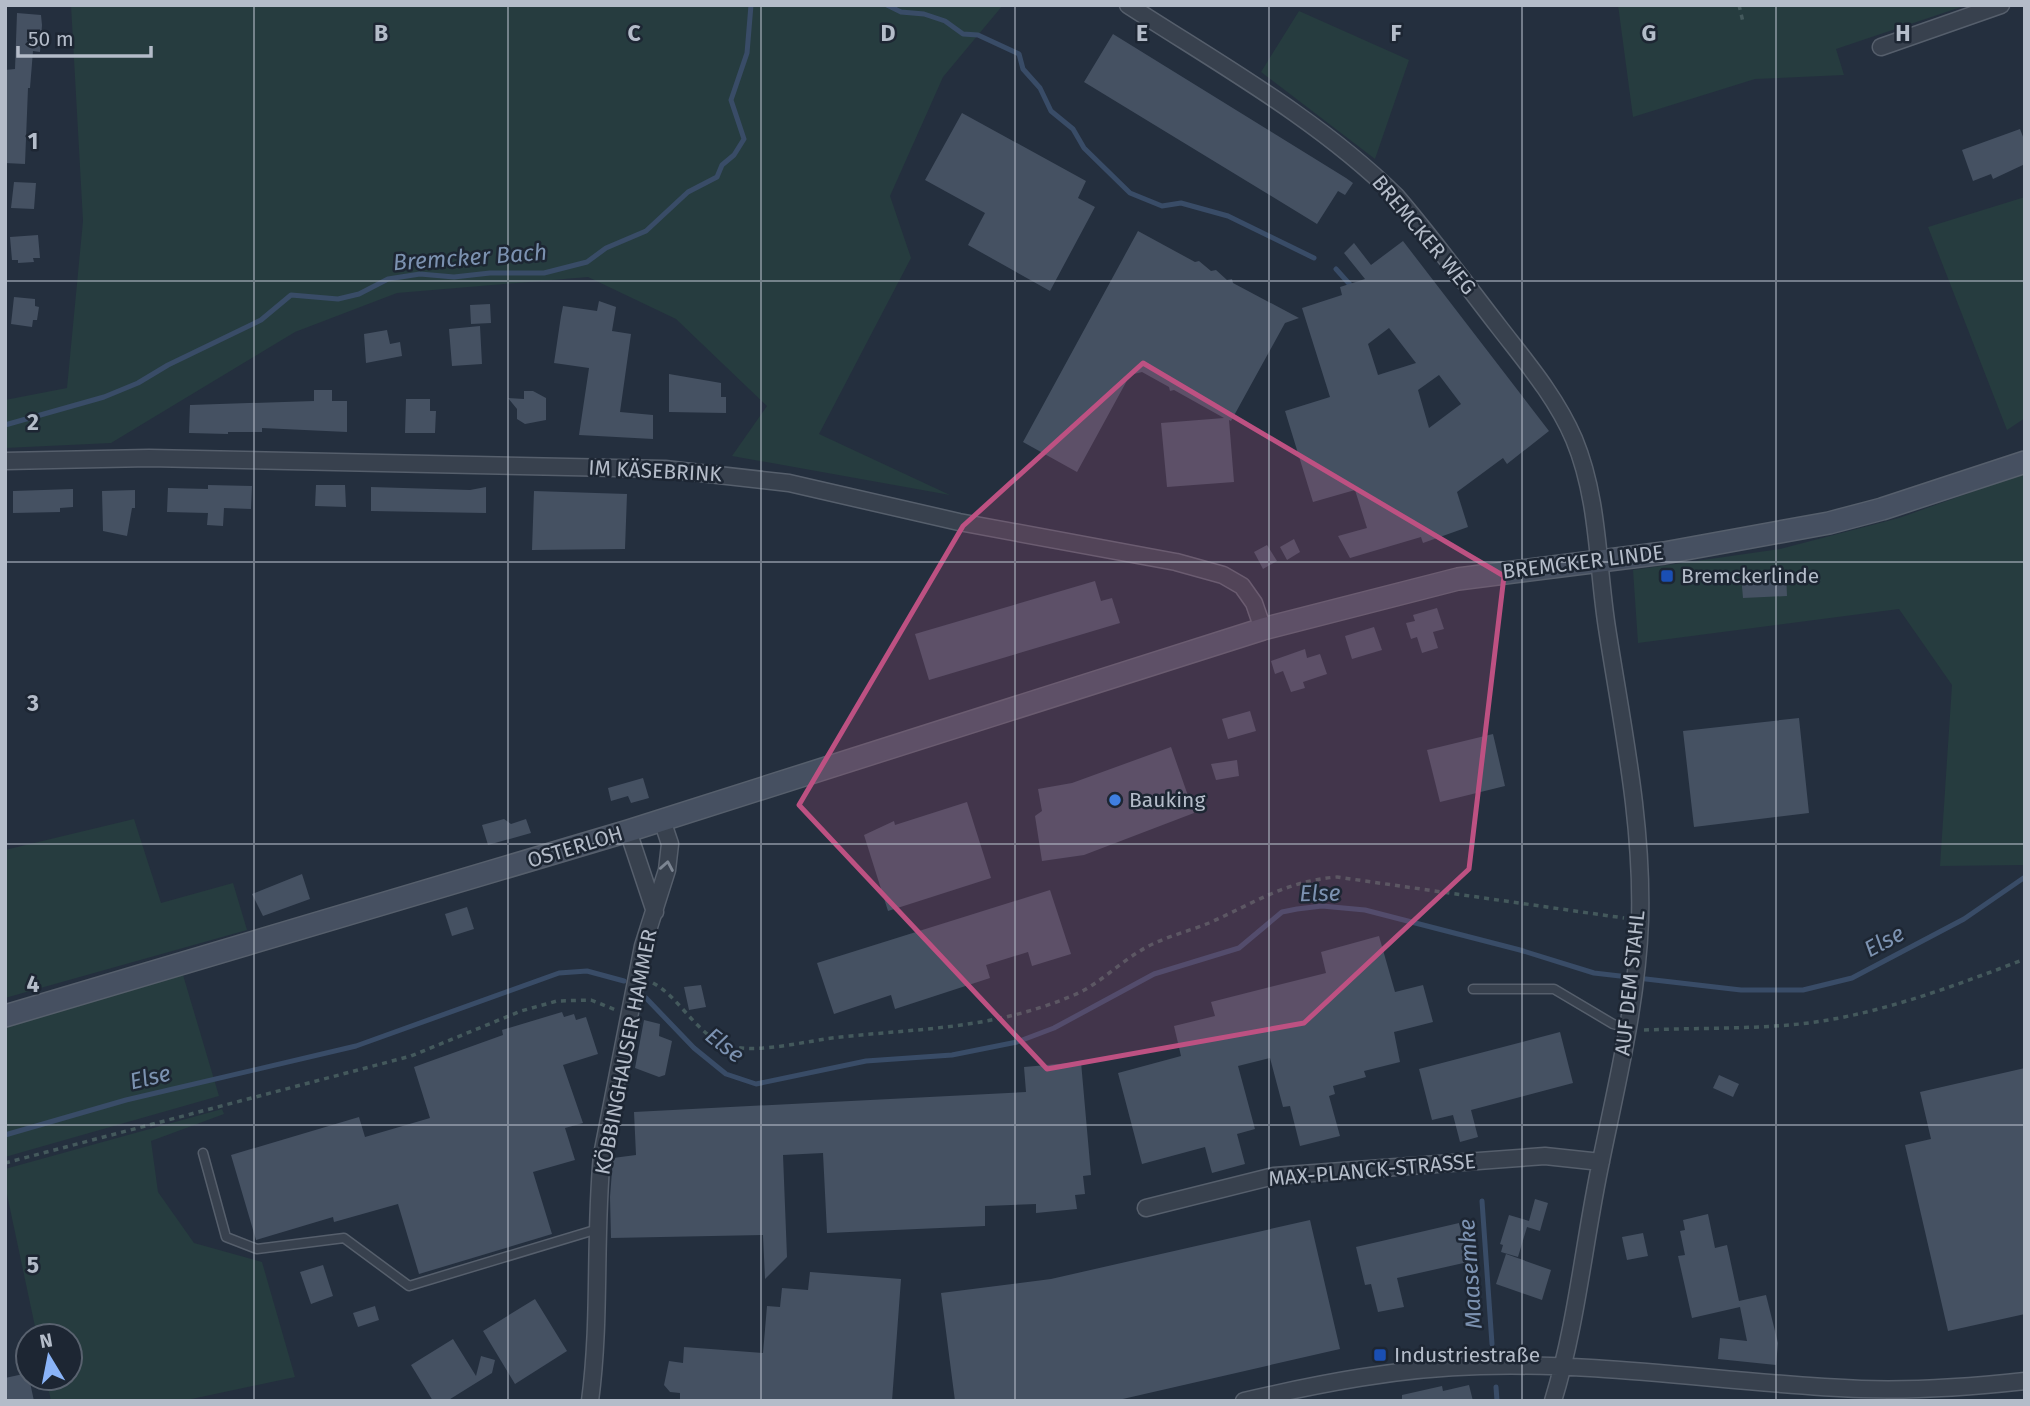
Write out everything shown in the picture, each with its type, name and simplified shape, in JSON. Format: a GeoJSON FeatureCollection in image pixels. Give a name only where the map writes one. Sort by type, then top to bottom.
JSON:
{"type":"FeatureCollection","features":[{"type":"Feature","properties":{"kind":"main road","name":"BREMCKER LINDE"},"geometry":{"type":"LineString","coordinates":[[1143,670],[1263,629],[1458,579],[1664,553],[1829,523],[1895,505],[2025,462]]}},
{"type":"Feature","properties":{"kind":"main road","name":"OSTERLOH"},"geometry":{"type":"LineString","coordinates":[[5,1016],[628,831],[1143,670]]}},
{"type":"Feature","properties":{"kind":"street","name":"BREMCKER WEG"},"geometry":{"type":"LineString","coordinates":[[1128,5],[1333,141],[1396,196],[1552,398],[1574,439],[1584,471],[1596,523],[1599,560]]}},
{"type":"Feature","properties":{"kind":"street"},"geometry":{"type":"LineString","coordinates":[[1881,47],[2001,5]]}},
{"type":"Feature","properties":{"kind":"street","name":"IM KÄSEBRINK"},"geometry":{"type":"LineString","coordinates":[[5,461],[149,458],[665,469],[730,474],[849,495],[959,522],[1163,559],[1223,575],[1241,586],[1254,603],[1263,629]]}},
{"type":"Feature","properties":{"kind":"street","name":"AUF DEM STAHL"},"geometry":{"type":"LineString","coordinates":[[1553,1401],[1564,1367],[1601,1162],[1629,1029],[1640,920],[1635,815],[1599,560]]}},
{"type":"Feature","properties":{"kind":"street","name":"KÖBBINGHAUSER HAMMER"},"geometry":{"type":"LineString","coordinates":[[576,1401],[590,1401],[596,1345],[602,1155],[643,946],[667,870],[670,844],[662,820]]}},
{"type":"Feature","properties":{"kind":"street","name":"KÖBBINGHAUSER HAMMER"},"geometry":{"type":"LineString","coordinates":[[628,831],[654,912]]}},
{"type":"Feature","properties":{"kind":"street","name":"MAX-PLANCK-STRASSE"},"geometry":{"type":"LineString","coordinates":[[1146,1208],[1274,1176],[1545,1156],[1601,1162]]}},
{"type":"Feature","properties":{"kind":"street"},"geometry":{"type":"LineString","coordinates":[[1244,1401],[1331,1381],[1383,1373],[1480,1366],[1564,1367],[1862,1389],[1926,1389],[2025,1381]]}},
{"type":"Feature","properties":{"kind":"lane"},"geometry":{"type":"LineString","coordinates":[[1473,989],[1554,989],[1607,1021],[1629,1029]]}},
{"type":"Feature","properties":{"kind":"lane"},"geometry":{"type":"LineString","coordinates":[[203,1153],[226,1237],[257,1249],[344,1238],[409,1286],[598,1229]]}},
{"type":"Feature","properties":{"kind":"path"},"geometry":{"type":"LineString","coordinates":[[1739,5],[1743,22]]}},
{"type":"Feature","properties":{"kind":"path"},"geometry":{"type":"LineString","coordinates":[[1888,5],[1901,5]]}},
{"type":"Feature","properties":{"kind":"path"},"geometry":{"type":"LineString","coordinates":[[637,980],[664,989],[719,1041],[729,1046],[752,1048],[844,1036],[958,1028],[1021,1014],[1077,994],[1141,950],[1211,922],[1275,890],[1315,879],[1337,877],[1426,892],[1611,916]]}},
{"type":"Feature","properties":{"kind":"path"},"geometry":{"type":"LineString","coordinates":[[1629,1029],[1803,1023],[1908,1000],[2025,959]]}},
{"type":"Feature","properties":{"kind":"path"},"geometry":{"type":"LineString","coordinates":[[5,1163],[411,1055],[521,1011],[556,1002],[591,1000],[631,1016]]}},
{"type":"Feature","properties":{"kind":"highlighted area"},"geometry":{"type":"Polygon","coordinates":[[[1143,363],[1504,576],[1469,869],[1304,1023],[1047,1069],[799,805],[963,526],[1143,363]]]}},
{"type":"Feature","properties":{"kind":"green space"},"geometry":{"type":"Polygon","coordinates":[[[71,5],[1003,5],[943,77],[890,196],[911,258],[819,434],[950,495],[732,456],[767,406],[676,319],[588,277],[397,293],[295,332],[111,443],[5,448],[5,400],[67,388],[83,221],[71,5]]]}},
{"type":"Feature","properties":{"kind":"green space"},"geometry":{"type":"Polygon","coordinates":[[[1618,5],[1967,5],[1836,49],[1844,75],[1755,79],[1633,117],[1618,5]]]}},
{"type":"Feature","properties":{"kind":"green space"},"geometry":{"type":"Polygon","coordinates":[[[1299,11],[1409,60],[1375,159],[1261,72],[1299,11]]]}},
{"type":"Feature","properties":{"kind":"green space"},"geometry":{"type":"Polygon","coordinates":[[[2025,197],[2025,418],[2007,430],[1928,227],[2025,197]]]}},
{"type":"Feature","properties":{"kind":"green space"},"geometry":{"type":"Polygon","coordinates":[[[2025,473],[2025,865],[1940,866],[1952,685],[1899,609],[1638,643],[1633,570],[1780,549],[1899,518],[2025,473]]]}},
{"type":"Feature","properties":{"kind":"green space"},"geometry":{"type":"Polygon","coordinates":[[[134,819],[161,903],[233,883],[247,930],[5,998],[5,850],[134,819]]]}},
{"type":"Feature","properties":{"kind":"green space"},"geometry":{"type":"Polygon","coordinates":[[[183,975],[219,1096],[5,1157],[5,1027],[183,975]]]}},
{"type":"Feature","properties":{"kind":"green space"},"geometry":{"type":"Polygon","coordinates":[[[222,1109],[224,1114],[151,1141],[158,1192],[194,1243],[262,1262],[295,1377],[182,1401],[51,1401],[49,1392],[84,1392],[84,1322],[34,1322],[5,1185],[5,1169],[222,1109]]]}},
{"type":"Feature","properties":{"kind":"building"},"geometry":{"type":"Polygon","coordinates":[[[17,13],[41,15],[42,25],[40,52],[33,51],[28,88],[25,164],[5,163],[5,70],[15,69],[17,13]]]}},
{"type":"Feature","properties":{"kind":"building"},"geometry":{"type":"Polygon","coordinates":[[[1113,34],[1353,183],[1345,195],[1338,191],[1317,224],[1084,82],[1113,34]]]}},
{"type":"Feature","properties":{"kind":"building"},"geometry":{"type":"Polygon","coordinates":[[[962,113],[1086,181],[1078,198],[1095,207],[1050,291],[968,245],[985,213],[925,180],[962,113]]]}},
{"type":"Feature","properties":{"kind":"building"},"geometry":{"type":"Polygon","coordinates":[[[2020,129],[2025,142],[2025,164],[1993,179],[1991,174],[1973,181],[1962,150],[2020,129]]]}},
{"type":"Feature","properties":{"kind":"building"},"geometry":{"type":"Polygon","coordinates":[[[14,182],[36,183],[34,209],[11,208],[14,182]]]}},
{"type":"Feature","properties":{"kind":"building"},"geometry":{"type":"Polygon","coordinates":[[[1138,231],[1195,262],[1199,261],[1211,271],[1216,270],[1227,280],[1232,279],[1233,283],[1299,318],[1285,323],[1231,421],[1229,420],[1234,482],[1167,487],[1161,423],[1224,418],[1174,390],[1170,391],[1169,387],[1142,372],[1130,375],[1077,472],[1023,442],[1138,231]]]}},
{"type":"Feature","properties":{"kind":"building"},"geometry":{"type":"Polygon","coordinates":[[[38,235],[40,258],[33,258],[34,262],[18,263],[18,260],[12,260],[10,237],[38,235]]]}},
{"type":"Feature","properties":{"kind":"building"},"geometry":{"type":"Polygon","coordinates":[[[1403,241],[1549,431],[1507,464],[1503,458],[1457,492],[1468,527],[1423,543],[1421,537],[1350,558],[1338,536],[1367,528],[1355,490],[1313,502],[1285,411],[1330,397],[1302,308],[1342,295],[1340,287],[1365,279],[1344,253],[1354,243],[1371,265],[1403,241]],[[1389,328],[1368,344],[1378,375],[1416,363],[1389,328]],[[1439,375],[1418,390],[1429,428],[1461,404],[1439,375]]]}},
{"type":"Feature","properties":{"kind":"building"},"geometry":{"type":"Polygon","coordinates":[[[14,297],[35,299],[35,306],[39,307],[37,320],[33,320],[32,327],[11,324],[14,297]]]}},
{"type":"Feature","properties":{"kind":"building"},"geometry":{"type":"Polygon","coordinates":[[[599,301],[616,307],[612,331],[631,334],[620,412],[653,415],[653,439],[579,435],[589,368],[554,363],[561,316],[563,306],[597,311],[599,301]]]}},
{"type":"Feature","properties":{"kind":"building"},"geometry":{"type":"Polygon","coordinates":[[[490,304],[491,323],[471,324],[470,305],[490,304]]]}},
{"type":"Feature","properties":{"kind":"building"},"geometry":{"type":"Polygon","coordinates":[[[480,326],[482,364],[452,366],[449,329],[480,326]]]}},
{"type":"Feature","properties":{"kind":"building"},"geometry":{"type":"Polygon","coordinates":[[[387,330],[390,344],[400,342],[402,356],[366,363],[364,334],[387,330]]]}},
{"type":"Feature","properties":{"kind":"building"},"geometry":{"type":"Polygon","coordinates":[[[669,374],[721,383],[721,397],[726,397],[726,413],[669,412],[669,374]]]}},
{"type":"Feature","properties":{"kind":"building"},"geometry":{"type":"Polygon","coordinates":[[[314,390],[332,390],[332,401],[347,401],[347,432],[262,428],[262,432],[189,433],[190,405],[314,401],[314,390]]]}},
{"type":"Feature","properties":{"kind":"building"},"geometry":{"type":"Polygon","coordinates":[[[524,391],[533,391],[546,398],[546,420],[525,424],[517,419],[517,409],[508,398],[524,399],[524,391]]]}},
{"type":"Feature","properties":{"kind":"building"},"geometry":{"type":"Polygon","coordinates":[[[406,399],[430,399],[430,411],[436,411],[435,433],[405,433],[406,399]]]}},
{"type":"Feature","properties":{"kind":"building"},"geometry":{"type":"Polygon","coordinates":[[[208,485],[252,486],[251,509],[224,508],[223,526],[207,525],[208,513],[167,512],[168,488],[208,489],[208,485]]]}},
{"type":"Feature","properties":{"kind":"building"},"geometry":{"type":"Polygon","coordinates":[[[316,485],[345,485],[346,507],[315,506],[316,485]]]}},
{"type":"Feature","properties":{"kind":"building"},"geometry":{"type":"Polygon","coordinates":[[[371,487],[470,490],[486,487],[486,513],[371,511],[371,487]]]}},
{"type":"Feature","properties":{"kind":"building"},"geometry":{"type":"Polygon","coordinates":[[[73,489],[73,507],[60,508],[60,512],[13,513],[13,491],[73,489]]]}},
{"type":"Feature","properties":{"kind":"building"},"geometry":{"type":"Polygon","coordinates":[[[135,490],[135,508],[132,508],[127,536],[103,531],[102,491],[135,490]]]}},
{"type":"Feature","properties":{"kind":"building"},"geometry":{"type":"Polygon","coordinates":[[[534,491],[627,494],[625,549],[532,550],[534,491]]]}},
{"type":"Feature","properties":{"kind":"building"},"geometry":{"type":"Polygon","coordinates":[[[1294,539],[1300,552],[1287,560],[1280,547],[1294,539]]]}},
{"type":"Feature","properties":{"kind":"building"},"geometry":{"type":"Polygon","coordinates":[[[1267,545],[1277,561],[1263,569],[1254,552],[1267,545]]]}},
{"type":"Feature","properties":{"kind":"building"},"geometry":{"type":"Polygon","coordinates":[[[1786,572],[1787,596],[1743,598],[1741,575],[1786,572]]]}},
{"type":"Feature","properties":{"kind":"building"},"geometry":{"type":"Polygon","coordinates":[[[1095,581],[1101,601],[1112,598],[1120,623],[929,680],[915,634],[1095,581]]]}},
{"type":"Feature","properties":{"kind":"building"},"geometry":{"type":"Polygon","coordinates":[[[1437,608],[1444,629],[1433,632],[1438,648],[1422,653],[1417,637],[1411,639],[1406,623],[1415,621],[1413,615],[1437,608]]]}},
{"type":"Feature","properties":{"kind":"building"},"geometry":{"type":"Polygon","coordinates":[[[1374,627],[1382,650],[1352,659],[1345,636],[1374,627]]]}},
{"type":"Feature","properties":{"kind":"building"},"geometry":{"type":"Polygon","coordinates":[[[1305,649],[1307,658],[1320,654],[1327,674],[1303,682],[1305,688],[1291,692],[1283,671],[1275,674],[1271,661],[1305,649]]]}},
{"type":"Feature","properties":{"kind":"building"},"geometry":{"type":"Polygon","coordinates":[[[1250,711],[1256,731],[1228,739],[1222,719],[1250,711]]]}},
{"type":"Feature","properties":{"kind":"building"},"geometry":{"type":"Polygon","coordinates":[[[1799,718],[1809,813],[1694,827],[1683,731],[1799,718]]]}},
{"type":"Feature","properties":{"kind":"building"},"geometry":{"type":"Polygon","coordinates":[[[1493,734],[1505,786],[1440,802],[1427,750],[1493,734]]]}},
{"type":"Feature","properties":{"kind":"building","name":"Bauking"},"geometry":{"type":"Polygon","coordinates":[[[1171,747],[1194,813],[1084,855],[1042,861],[1035,816],[1042,811],[1038,789],[1072,783],[1171,747]]]}},
{"type":"Feature","properties":{"kind":"building"},"geometry":{"type":"Polygon","coordinates":[[[1237,760],[1239,776],[1216,780],[1211,764],[1237,760]]]}},
{"type":"Feature","properties":{"kind":"building"},"geometry":{"type":"Polygon","coordinates":[[[643,778],[649,798],[631,803],[628,796],[611,801],[608,788],[643,778]]]}},
{"type":"Feature","properties":{"kind":"building"},"geometry":{"type":"Polygon","coordinates":[[[967,802],[991,878],[888,911],[864,835],[894,821],[895,825],[967,802]]]}},
{"type":"Feature","properties":{"kind":"building"},"geometry":{"type":"Polygon","coordinates":[[[504,819],[511,824],[526,819],[531,833],[488,845],[482,825],[504,819]]]}},
{"type":"Feature","properties":{"kind":"building"},"geometry":{"type":"Polygon","coordinates":[[[302,874],[310,899],[263,916],[252,894],[302,874]]]}},
{"type":"Feature","properties":{"kind":"building"},"geometry":{"type":"Polygon","coordinates":[[[1050,890],[1071,954],[1032,966],[1028,952],[986,965],[990,978],[895,1009],[891,995],[834,1014],[817,963],[1050,890]]]}},
{"type":"Feature","properties":{"kind":"building"},"geometry":{"type":"Polygon","coordinates":[[[467,907],[474,929],[452,936],[445,914],[467,907]]]}},
{"type":"Feature","properties":{"kind":"building"},"geometry":{"type":"Polygon","coordinates":[[[1379,936],[1395,992],[1423,985],[1433,1022],[1394,1032],[1400,1062],[1364,1071],[1366,1077],[1333,1086],[1335,1094],[1329,1096],[1340,1136],[1300,1146],[1290,1106],[1283,1107],[1270,1058],[1238,1066],[1255,1129],[1237,1134],[1245,1164],[1212,1173],[1205,1147],[1142,1164],[1118,1073],[1181,1056],[1174,1026],[1215,1016],[1211,1002],[1326,973],[1321,952],[1379,936]]]}},
{"type":"Feature","properties":{"kind":"building"},"geometry":{"type":"Polygon","coordinates":[[[701,985],[706,1007],[689,1010],[684,987],[701,985]]]}},
{"type":"Feature","properties":{"kind":"building"},"geometry":{"type":"Polygon","coordinates":[[[562,1012],[564,1017],[574,1014],[576,1020],[586,1017],[598,1054],[563,1065],[583,1123],[565,1128],[575,1160],[533,1172],[552,1234],[419,1274],[398,1204],[334,1222],[333,1217],[256,1240],[231,1155],[359,1117],[365,1137],[430,1118],[414,1067],[503,1035],[502,1030],[562,1012]]]}},
{"type":"Feature","properties":{"kind":"building"},"geometry":{"type":"Polygon","coordinates":[[[644,1020],[660,1024],[659,1036],[672,1041],[665,1075],[659,1077],[635,1068],[644,1020]]]}},
{"type":"Feature","properties":{"kind":"building"},"geometry":{"type":"Polygon","coordinates":[[[1560,1032],[1573,1083],[1471,1110],[1478,1137],[1460,1142],[1453,1115],[1432,1120],[1419,1069],[1560,1032]]]}},
{"type":"Feature","properties":{"kind":"building"},"geometry":{"type":"Polygon","coordinates":[[[1081,1062],[1091,1175],[1083,1176],[1085,1194],[1075,1195],[1077,1209],[1036,1213],[1036,1204],[985,1206],[985,1226],[827,1233],[823,1153],[783,1155],[787,1257],[765,1279],[763,1235],[611,1238],[613,1158],[636,1155],[634,1112],[1026,1092],[1024,1067],[1081,1062]]]}},
{"type":"Feature","properties":{"kind":"building"},"geometry":{"type":"Polygon","coordinates":[[[2025,1068],[2025,1314],[1948,1331],[1905,1145],[1931,1139],[1920,1092],[2025,1068]]]}},
{"type":"Feature","properties":{"kind":"building"},"geometry":{"type":"Polygon","coordinates":[[[1719,1075],[1739,1084],[1733,1097],[1713,1088],[1719,1075]]]}},
{"type":"Feature","properties":{"kind":"building"},"geometry":{"type":"Polygon","coordinates":[[[1535,1199],[1548,1203],[1540,1231],[1527,1227],[1518,1257],[1501,1252],[1503,1245],[1500,1244],[1509,1215],[1529,1221],[1535,1199]]]}},
{"type":"Feature","properties":{"kind":"building"},"geometry":{"type":"Polygon","coordinates":[[[1708,1214],[1715,1248],[1727,1245],[1739,1301],[1766,1295],[1778,1343],[1776,1365],[1718,1359],[1720,1338],[1747,1341],[1740,1307],[1692,1318],[1678,1256],[1685,1255],[1680,1231],[1685,1230],[1683,1220],[1708,1214]]]}},
{"type":"Feature","properties":{"kind":"building"},"geometry":{"type":"Polygon","coordinates":[[[1310,1220],[1340,1349],[1114,1401],[955,1401],[941,1293],[1051,1279],[1310,1220]]]}},
{"type":"Feature","properties":{"kind":"building"},"geometry":{"type":"Polygon","coordinates":[[[1459,1223],[1468,1262],[1397,1278],[1404,1307],[1378,1312],[1371,1284],[1365,1285],[1356,1247],[1459,1223]]]}},
{"type":"Feature","properties":{"kind":"building"},"geometry":{"type":"Polygon","coordinates":[[[1643,1233],[1648,1256],[1627,1260],[1622,1237],[1643,1233]]]}},
{"type":"Feature","properties":{"kind":"building"},"geometry":{"type":"Polygon","coordinates":[[[1506,1254],[1551,1270],[1542,1300],[1496,1284],[1506,1254]]]}},
{"type":"Feature","properties":{"kind":"building"},"geometry":{"type":"Polygon","coordinates":[[[323,1265],[333,1296],[311,1304],[300,1272],[323,1265]]]}},
{"type":"Feature","properties":{"kind":"building"},"geometry":{"type":"Polygon","coordinates":[[[810,1272],[901,1279],[892,1401],[680,1401],[680,1393],[670,1392],[664,1385],[669,1361],[683,1363],[684,1347],[763,1353],[767,1306],[780,1307],[782,1288],[808,1290],[810,1272]]]}},
{"type":"Feature","properties":{"kind":"building"},"geometry":{"type":"Polygon","coordinates":[[[535,1299],[567,1351],[515,1384],[483,1331],[535,1299]]]}},
{"type":"Feature","properties":{"kind":"building"},"geometry":{"type":"Polygon","coordinates":[[[375,1306],[379,1320],[358,1327],[353,1313],[375,1306]]]}},
{"type":"Feature","properties":{"kind":"building"},"geometry":{"type":"Polygon","coordinates":[[[453,1339],[476,1376],[481,1356],[495,1360],[492,1373],[447,1401],[433,1401],[411,1365],[453,1339]]]}},
{"type":"Feature","properties":{"kind":"building"},"geometry":{"type":"Polygon","coordinates":[[[14,1376],[14,1392],[32,1392],[34,1401],[5,1401],[5,1378],[14,1376]]]}},
{"type":"Feature","properties":{"kind":"building"},"geometry":{"type":"Polygon","coordinates":[[[1469,1385],[1473,1401],[1402,1401],[1402,1395],[1442,1386],[1443,1391],[1469,1385]]]}},
{"type":"Feature","properties":{"kind":"waterway","name":"Bremcker Bach"},"geometry":{"type":"LineString","coordinates":[[5,425],[104,397],[138,383],[168,365],[261,320],[291,295],[338,299],[359,294],[388,279],[420,274],[454,277],[490,273],[544,273],[587,262],[606,248],[646,231],[688,192],[717,177],[722,165],[734,155],[744,139],[731,100],[747,53],[751,5]]}},
{"type":"Feature","properties":{"kind":"waterway","name":"Bremcker Bach"},"geometry":{"type":"LineString","coordinates":[[887,5],[901,12],[924,14],[945,21],[963,34],[978,35],[1019,54],[1023,69],[1040,88],[1051,111],[1073,129],[1084,148],[1130,193],[1162,206],[1181,203],[1228,216],[1314,258]]}},
{"type":"Feature","properties":{"kind":"waterway","name":"Bremcker Bach"},"geometry":{"type":"LineString","coordinates":[[1336,269],[1353,288]]}},
{"type":"Feature","properties":{"kind":"waterway","name":"Else"},"geometry":{"type":"LineString","coordinates":[[646,998],[694,1048],[726,1074],[756,1084],[866,1061],[952,1055],[1017,1042],[1054,1028],[1154,974],[1239,948],[1282,912],[1297,909],[1322,906],[1365,910],[1520,950],[1594,973],[1741,990],[1803,990],[1852,978],[1964,919],[2025,877]]}},
{"type":"Feature","properties":{"kind":"waterway","name":"Else"},"geometry":{"type":"LineString","coordinates":[[5,1135],[126,1100],[356,1046],[559,973],[587,971],[624,981]]}},
{"type":"Feature","properties":{"kind":"waterway","name":"Maasemke"},"geometry":{"type":"LineString","coordinates":[[1482,1201],[1492,1344]]}},
{"type":"Feature","properties":{"kind":"waterway","name":"Maasemke"},"geometry":{"type":"LineString","coordinates":[[1496,1387],[1497,1401]]}},
{"type":"Feature","properties":{"kind":"place","name":"Bremckerlinde"},"geometry":{"type":"Point","coordinates":[1667,576]}},
{"type":"Feature","properties":{"kind":"place","name":"Bauking"},"geometry":{"type":"Point","coordinates":[1115,800]}},
{"type":"Feature","properties":{"kind":"place","name":"Industriestraße"},"geometry":{"type":"Point","coordinates":[1380,1355]}}]}
